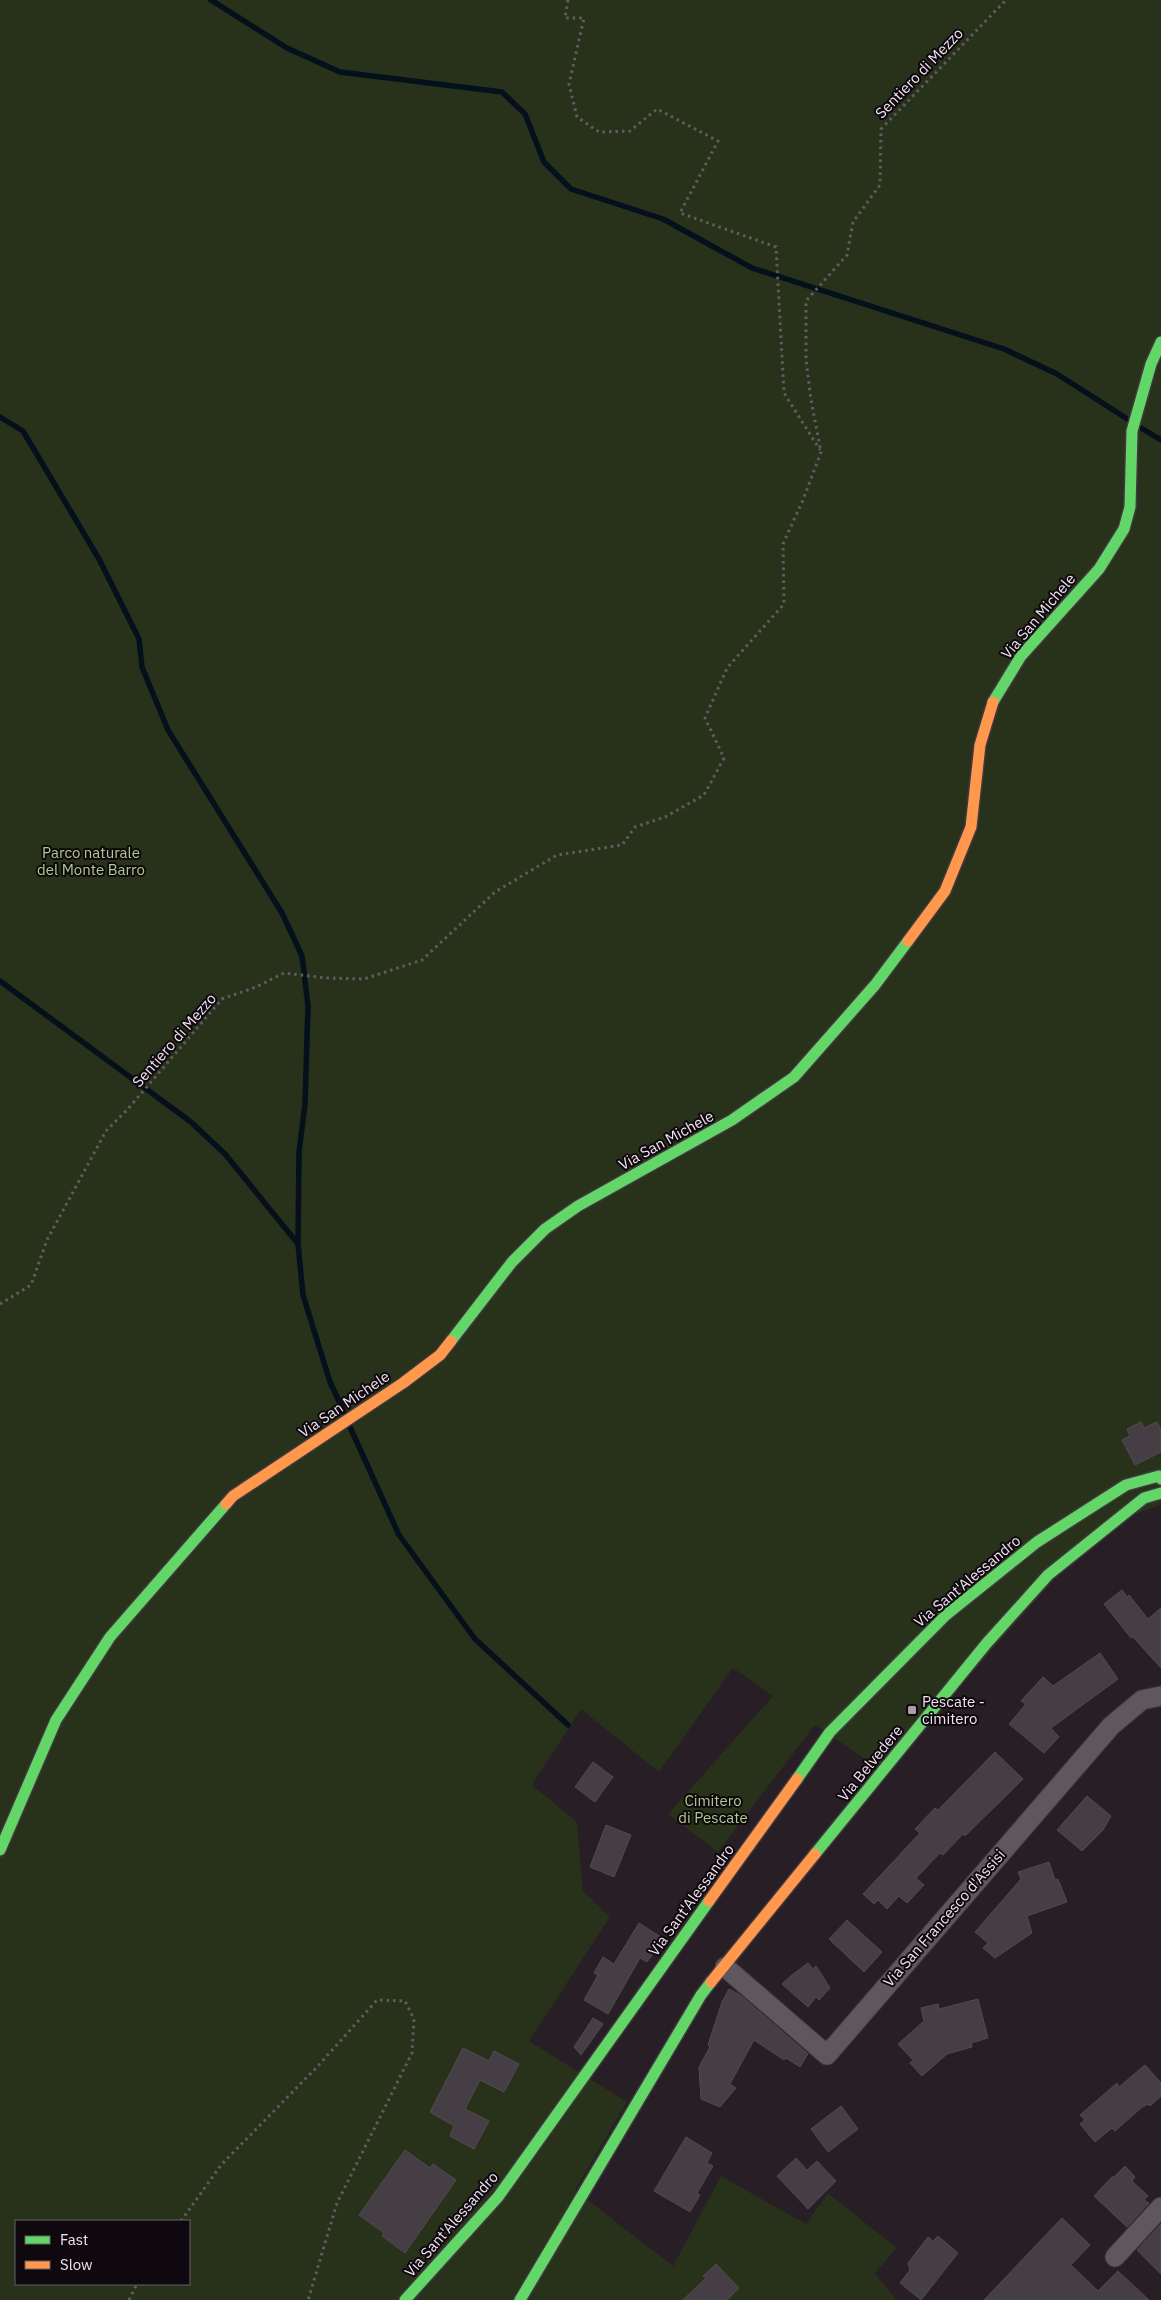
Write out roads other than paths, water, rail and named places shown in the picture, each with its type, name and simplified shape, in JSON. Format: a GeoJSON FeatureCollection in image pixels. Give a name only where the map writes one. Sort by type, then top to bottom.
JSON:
{"type":"FeatureCollection","features":[{"type":"Feature","properties":{"kind":"street","name":"Via San Michele"},"geometry":{"type":"LineString","coordinates":[[0,1850],[56,1720],[110,1637],[233,1496],[403,1383],[440,1354],[512,1262],[545,1229],[578,1206],[732,1120],[794,1077],[875,985],[946,892],[971,827],[980,745],[991,706],[1020,656],[1099,569],[1124,529],[1130,507],[1132,431],[1151,364],[1161,343]]}},
{"type":"Feature","properties":{"kind":"street","name":"Via Sant'Alessandro"},"geometry":{"type":"LineString","coordinates":[[405,2300],[498,2197],[830,1732],[946,1615],[1037,1542],[1126,1484],[1159,1476],[1161,1479]]}},
{"type":"Feature","properties":{"kind":"street","name":"Via Belvedere"},"geometry":{"type":"LineString","coordinates":[[520,2300],[701,1995],[986,1644],[1048,1576],[1144,1498],[1161,1493]]}},
{"type":"Feature","properties":{"kind":"street","name":"Via San Francesco d'Assisi"},"geometry":{"type":"LineString","coordinates":[[725,1966],[827,2055],[1111,1726],[1142,1700],[1161,1696]]}},
{"type":"Feature","properties":{"kind":"street"},"geometry":{"type":"LineString","coordinates":[[1115,2257],[1161,2207]]}},
{"type":"Feature","properties":{"kind":"waterway"},"geometry":{"type":"LineString","coordinates":[[211,0],[287,48],[340,72],[502,92],[525,114],[544,162],[571,189],[663,219],[752,268],[1004,349],[1057,374],[1129,420]]}},
{"type":"Feature","properties":{"kind":"waterway"},"geometry":{"type":"LineString","coordinates":[[0,417],[23,431],[99,559],[139,639],[142,667],[168,730],[282,913],[302,956],[308,1006],[305,1104],[299,1152],[298,1244],[303,1295],[330,1382],[345,1414]]}},
{"type":"Feature","properties":{"kind":"waterway"},"geometry":{"type":"LineString","coordinates":[[1141,428],[1161,440]]}},
{"type":"Feature","properties":{"kind":"waterway"},"geometry":{"type":"LineString","coordinates":[[0,981],[191,1122],[225,1154],[298,1244]]}},
{"type":"Feature","properties":{"kind":"waterway"},"geometry":{"type":"LineString","coordinates":[[350,1427],[399,1535],[475,1639],[568,1725]]}},
{"type":"Feature","properties":{"kind":"place","name":"Pescate - cimitero"},"geometry":{"type":"Point","coordinates":[912,1710]}},
{"type":"Feature","properties":{"kind":"park label","name":"Parco naturale del Monte Barro"},"geometry":{"type":"Point","coordinates":[91,860]}},
{"type":"Feature","properties":{"kind":"park label","name":"Cimitero di Pescate"},"geometry":{"type":"Point","coordinates":[713,1808]}}]}
